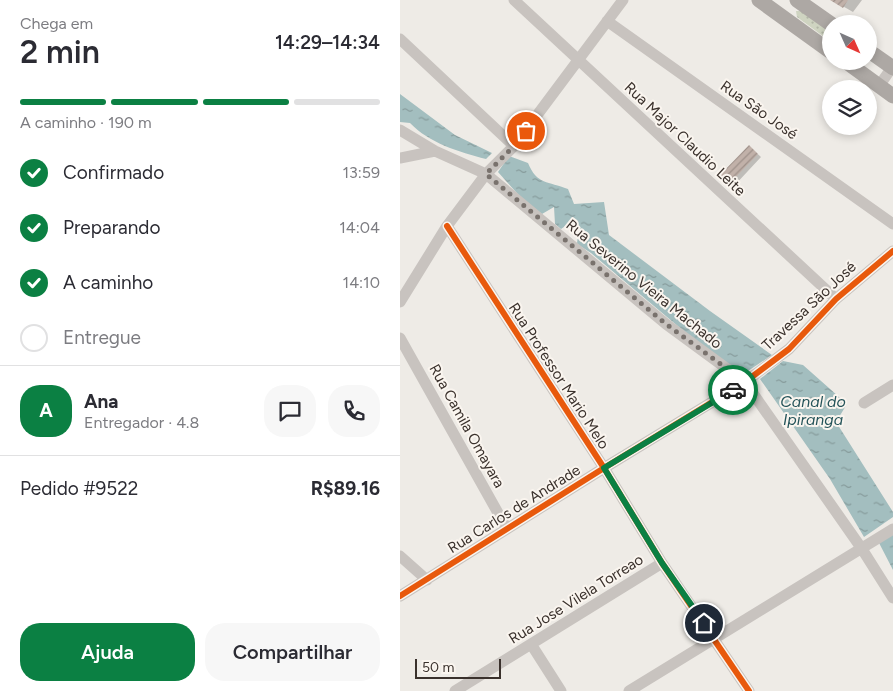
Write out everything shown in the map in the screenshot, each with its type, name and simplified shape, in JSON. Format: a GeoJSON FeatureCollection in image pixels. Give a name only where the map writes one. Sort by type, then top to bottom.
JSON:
{"type":"FeatureCollection","features":[{"type":"Feature","properties":{"kind":"main road"},"geometry":{"type":"LineString","coordinates":[[797,0],[822,18]]}},
{"type":"Feature","properties":{"kind":"main road"},"geometry":{"type":"LineString","coordinates":[[766,2],[822,45]]}},
{"type":"Feature","properties":{"kind":"main road"},"geometry":{"type":"LineString","coordinates":[[878,57],[893,67]]}},
{"type":"Feature","properties":{"kind":"main road"},"geometry":{"type":"LineString","coordinates":[[857,70],[893,96]]}},
{"type":"Feature","properties":{"kind":"street","name":"Rua Major Claudio Leite"},"geometry":{"type":"LineString","coordinates":[[514,0],[836,299]]}},
{"type":"Feature","properties":{"kind":"street"},"geometry":{"type":"LineString","coordinates":[[400,302],[447,226],[489,171],[514,146],[623,0]]}},
{"type":"Feature","properties":{"kind":"street","name":"Rua São José"},"geometry":{"type":"LineString","coordinates":[[607,21],[893,224]]}},
{"type":"Feature","properties":{"kind":"street"},"geometry":{"type":"LineString","coordinates":[[400,39],[514,146]]}},
{"type":"Feature","properties":{"kind":"street"},"geometry":{"type":"LineString","coordinates":[[879,86],[893,67]]}},
{"type":"Feature","properties":{"kind":"street","name":"Rua Severino Vieira Machado"},"geometry":{"type":"LineString","coordinates":[[400,130],[435,151],[489,171],[666,324],[745,382],[862,549],[893,598]]}},
{"type":"Feature","properties":{"kind":"street"},"geometry":{"type":"LineString","coordinates":[[400,158],[435,151]]}},
{"type":"Feature","properties":{"kind":"street","name":"Rua Professor Mario Melo"},"geometry":{"type":"LineString","coordinates":[[447,226],[604,468],[662,563],[749,691]]}},
{"type":"Feature","properties":{"kind":"street","name":"Travessa São José"},"geometry":{"type":"LineString","coordinates":[[745,382],[776,360],[806,333],[836,299],[893,251]]}},
{"type":"Feature","properties":{"kind":"street","name":"Rua Camila Omayara"},"geometry":{"type":"LineString","coordinates":[[400,338],[456,434],[507,529]]}},
{"type":"Feature","properties":{"kind":"street","name":"Rua Carlos de Andrade"},"geometry":{"type":"LineString","coordinates":[[400,596],[745,382]]}},
{"type":"Feature","properties":{"kind":"street"},"geometry":{"type":"LineString","coordinates":[[864,403],[893,385]]}},
{"type":"Feature","properties":{"kind":"street"},"geometry":{"type":"LineString","coordinates":[[629,691],[893,529]]}},
{"type":"Feature","properties":{"kind":"street"},"geometry":{"type":"LineString","coordinates":[[400,556],[427,580]]}},
{"type":"Feature","properties":{"kind":"street","name":"Rua Jose Vilela Torreao"},"geometry":{"type":"LineString","coordinates":[[455,691],[662,563]]}},
{"type":"Feature","properties":{"kind":"street"},"geometry":{"type":"LineString","coordinates":[[531,644],[561,691]]}},
{"type":"Feature","properties":{"kind":"green space"},"geometry":{"type":"Polygon","coordinates":[[[796,11],[802,11],[822,25],[822,35],[797,17],[796,11]]]}},
{"type":"Feature","properties":{"kind":"water"},"geometry":{"type":"Polygon","coordinates":[[[400,94],[455,135],[492,153],[486,159],[455,150],[426,136],[410,123],[400,122],[400,94]]]}},
{"type":"Feature","properties":{"kind":"water","name":"Canal do Ipiranga"},"geometry":{"type":"Polygon","coordinates":[[[509,156],[528,163],[539,179],[568,189],[574,204],[604,202],[609,235],[772,355],[742,375],[686,333],[591,253],[577,244],[578,234],[571,222],[561,229],[555,224],[554,207],[542,214],[524,201],[498,172],[509,156]]]}},
{"type":"Feature","properties":{"kind":"water","name":"Canal do Ipiranga"},"geometry":{"type":"Polygon","coordinates":[[[783,361],[803,365],[847,404],[836,422],[893,512],[893,517],[864,537],[830,479],[760,379],[783,361]]]}},
{"type":"Feature","properties":{"kind":"water"},"geometry":{"type":"Polygon","coordinates":[[[893,533],[893,570],[877,539],[893,533]]]}},
{"type":"Feature","properties":{"kind":"building"},"geometry":{"type":"Polygon","coordinates":[[[830,0],[848,0],[843,8],[830,0]]]}},
{"type":"Feature","properties":{"kind":"building"},"geometry":{"type":"Polygon","coordinates":[[[749,145],[758,154],[729,184],[720,175],[749,145]]]}},
{"type":"Feature","properties":{"kind":"cycle path"},"geometry":{"type":"LineString","coordinates":[[447,226],[604,468],[662,563],[749,691]]}},
{"type":"Feature","properties":{"kind":"cycle path"},"geometry":{"type":"LineString","coordinates":[[400,596],[745,382],[789,349],[836,299],[893,251]]}},
{"type":"Feature","properties":{"kind":"way so far"},"geometry":{"type":"LineString","coordinates":[[526,131],[486,174],[666,324],[745,382],[733,390]]}},
{"type":"Feature","properties":{"kind":"route"},"geometry":{"type":"LineString","coordinates":[[704,623],[662,563],[604,468],[733,390]]}}]}
